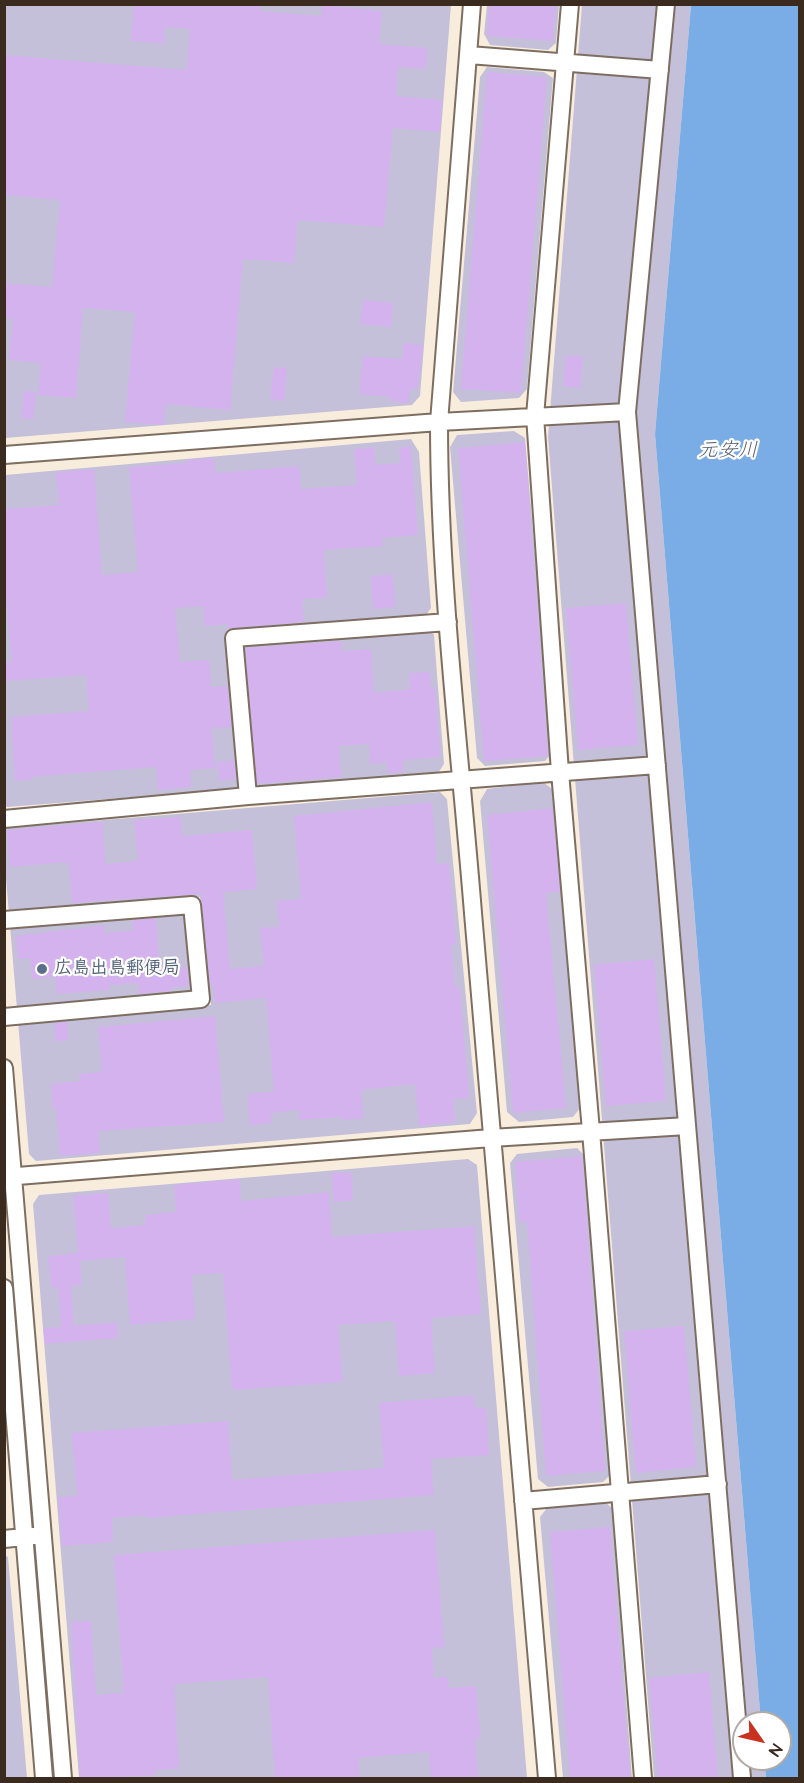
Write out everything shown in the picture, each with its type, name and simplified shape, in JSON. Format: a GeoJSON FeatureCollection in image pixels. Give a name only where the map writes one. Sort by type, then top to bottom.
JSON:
{"type":"FeatureCollection","features":[{"type":"Feature","properties":{"kind":"street"},"geometry":{"type":"LineString","coordinates":[[472,4],[439,422],[439,483],[448,622],[547,1779]]}},
{"type":"Feature","properties":{"kind":"street"},"geometry":{"type":"LineString","coordinates":[[570,4],[535,417],[560,772],[643,1779]]}},
{"type":"Feature","properties":{"kind":"street"},"geometry":{"type":"LineString","coordinates":[[666,4],[627,412],[742,1779]]}},
{"type":"Feature","properties":{"kind":"street"},"geometry":{"type":"LineString","coordinates":[[469,55],[660,70]]}},
{"type":"Feature","properties":{"kind":"street"},"geometry":{"type":"LineString","coordinates":[[4,455],[439,422],[627,412]]}},
{"type":"Feature","properties":{"kind":"street"},"geometry":{"type":"LineString","coordinates":[[248,796],[234,638],[448,622]]}},
{"type":"Feature","properties":{"kind":"street"},"geometry":{"type":"LineString","coordinates":[[4,819],[248,796],[657,765]]}},
{"type":"Feature","properties":{"kind":"street"},"geometry":{"type":"LineString","coordinates":[[4,920],[192,904],[201,999],[4,1017]]}},
{"type":"Feature","properties":{"kind":"street"},"geometry":{"type":"LineString","coordinates":[[4,1068],[9,1177],[44,1535],[63,1779]]}},
{"type":"Feature","properties":{"kind":"street"},"geometry":{"type":"LineString","coordinates":[[9,1177],[491,1138],[687,1126]]}},
{"type":"Feature","properties":{"kind":"street"},"geometry":{"type":"LineString","coordinates":[[4,1288],[44,1779]]}},
{"type":"Feature","properties":{"kind":"street"},"geometry":{"type":"LineString","coordinates":[[523,1501],[717,1484]]}},
{"type":"Feature","properties":{"kind":"street"},"geometry":{"type":"LineString","coordinates":[[4,1539],[44,1535]]}},
{"type":"Feature","properties":{"kind":"shaded area"},"geometry":{"type":"Polygon","coordinates":[[[5,5],[451,5],[420,396],[412,405],[5,438],[5,5]]]}},
{"type":"Feature","properties":{"kind":"shaded area"},"geometry":{"type":"Polygon","coordinates":[[[487,5],[559,5],[556,43],[548,50],[490,45],[484,34],[487,5]]]}},
{"type":"Feature","properties":{"kind":"shaded area"},"geometry":{"type":"Polygon","coordinates":[[[582,5],[691,5],[655,434],[760,1711],[732,1711],[732,1771],[765,1771],[766,1778],[654,1778],[548,437],[582,5]]]}},
{"type":"Feature","properties":{"kind":"shaded area"},"geometry":{"type":"Polygon","coordinates":[[[487,67],[544,72],[553,78],[527,389],[519,398],[461,402],[453,392],[480,77],[487,67]]]}},
{"type":"Feature","properties":{"kind":"shaded area"},"geometry":{"type":"Polygon","coordinates":[[[514,431],[525,438],[552,753],[545,761],[485,766],[477,758],[450,447],[457,435],[514,431]]]}},
{"type":"Feature","properties":{"kind":"shaded area"},"geometry":{"type":"Polygon","coordinates":[[[411,439],[419,452],[431,608],[426,615],[230,632],[242,779],[236,789],[7,807],[5,805],[5,475],[411,439]]]}},
{"type":"Feature","properties":{"kind":"shaded area"},"geometry":{"type":"Polygon","coordinates":[[[427,627],[434,635],[444,764],[438,773],[259,787],[252,782],[241,648],[247,643],[427,627]]]}},
{"type":"Feature","properties":{"kind":"shaded area"},"geometry":{"type":"Polygon","coordinates":[[[543,782],[552,789],[581,1107],[573,1117],[519,1122],[507,1112],[480,801],[487,789],[543,782]]]}},
{"type":"Feature","properties":{"kind":"shaded area"},"geometry":{"type":"Polygon","coordinates":[[[440,792],[447,799],[477,1113],[470,1124],[36,1161],[29,1154],[18,1021],[211,1005],[200,897],[9,914],[4,830],[440,792]]]}},
{"type":"Feature","properties":{"kind":"shaded area"},"geometry":{"type":"Polygon","coordinates":[[[183,911],[189,916],[195,988],[191,995],[17,1009],[10,926],[183,911]]]}},
{"type":"Feature","properties":{"kind":"shaded area"},"geometry":{"type":"Polygon","coordinates":[[[577,1148],[585,1156],[611,1474],[603,1482],[548,1487],[538,1479],[510,1163],[517,1154],[577,1148]]]}},
{"type":"Feature","properties":{"kind":"shaded area"},"geometry":{"type":"Polygon","coordinates":[[[468,1159],[477,1165],[527,1778],[79,1778],[33,1204],[39,1195],[468,1159]]]}},
{"type":"Feature","properties":{"kind":"shaded area"},"geometry":{"type":"Polygon","coordinates":[[[605,1502],[612,1508],[632,1778],[563,1778],[540,1517],[547,1508],[605,1502]]]}},
{"type":"Feature","properties":{"kind":"shaded area"},"geometry":{"type":"Polygon","coordinates":[[[5,1555],[8,1557],[27,1778],[5,1778],[5,1555]]]}},
{"type":"Feature","properties":{"kind":"water","name":"元安川"},"geometry":{"type":"Polygon","coordinates":[[[691,5],[799,5],[799,1778],[766,1778],[765,1771],[792,1771],[792,1711],[760,1711],[655,434],[691,5]]]}},
{"type":"Feature","properties":{"kind":"building"},"geometry":{"type":"Polygon","coordinates":[[[134,4],[261,4],[260,11],[321,16],[322,5],[382,11],[379,44],[427,48],[426,69],[398,67],[396,96],[442,100],[440,132],[393,128],[384,227],[298,220],[294,263],[243,259],[230,410],[166,404],[164,425],[125,422],[135,312],[83,308],[76,398],[38,395],[41,363],[9,360],[13,319],[4,318],[4,283],[52,287],[60,200],[4,195],[4,55],[186,70],[190,29],[165,27],[164,44],[131,41],[134,4]]]}},
{"type":"Feature","properties":{"kind":"building"},"geometry":{"type":"Polygon","coordinates":[[[489,4],[556,4],[553,41],[487,36],[489,4]]]}},
{"type":"Feature","properties":{"kind":"building"},"geometry":{"type":"Polygon","coordinates":[[[487,72],[547,77],[521,393],[461,389],[487,72]]]}},
{"type":"Feature","properties":{"kind":"building"},"geometry":{"type":"Polygon","coordinates":[[[363,300],[393,303],[391,327],[360,324],[363,300]]]}},
{"type":"Feature","properties":{"kind":"building"},"geometry":{"type":"Polygon","coordinates":[[[404,343],[423,345],[418,389],[410,389],[409,403],[390,401],[390,397],[359,394],[363,356],[402,359],[404,343]]]}},
{"type":"Feature","properties":{"kind":"building"},"geometry":{"type":"Polygon","coordinates":[[[566,355],[583,357],[580,388],[563,386],[566,355]]]}},
{"type":"Feature","properties":{"kind":"building"},"geometry":{"type":"Polygon","coordinates":[[[274,367],[287,368],[284,401],[270,399],[274,367]]]}},
{"type":"Feature","properties":{"kind":"building"},"geometry":{"type":"Polygon","coordinates":[[[24,391],[36,392],[33,419],[21,418],[24,391]]]}},
{"type":"Feature","properties":{"kind":"building"},"geometry":{"type":"Polygon","coordinates":[[[525,442],[548,756],[484,761],[458,448],[525,442]]]}},
{"type":"Feature","properties":{"kind":"building"},"geometry":{"type":"Polygon","coordinates":[[[411,446],[418,535],[382,538],[383,546],[324,550],[327,598],[302,599],[304,622],[228,629],[228,624],[204,626],[203,606],[175,608],[180,662],[209,660],[211,687],[228,686],[231,727],[212,728],[215,768],[190,770],[191,787],[158,790],[156,767],[31,777],[31,780],[15,781],[11,717],[89,711],[86,675],[4,681],[4,662],[12,662],[4,580],[4,509],[59,505],[56,472],[94,469],[102,575],[138,572],[129,467],[186,463],[186,460],[214,458],[215,473],[299,466],[301,489],[357,485],[354,449],[374,447],[375,465],[400,463],[399,448],[411,446]]]}},
{"type":"Feature","properties":{"kind":"building"},"geometry":{"type":"Polygon","coordinates":[[[393,574],[395,607],[373,609],[371,576],[393,574]]]}},
{"type":"Feature","properties":{"kind":"building"},"geometry":{"type":"Polygon","coordinates":[[[626,603],[638,745],[578,750],[566,608],[626,603]]]}},
{"type":"Feature","properties":{"kind":"building"},"geometry":{"type":"Polygon","coordinates":[[[341,641],[342,651],[371,649],[374,693],[410,689],[409,673],[430,672],[431,688],[435,687],[440,757],[403,760],[403,772],[388,773],[387,762],[370,764],[369,744],[339,746],[341,777],[257,784],[245,648],[341,641]]]}},
{"type":"Feature","properties":{"kind":"building"},"geometry":{"type":"Polygon","coordinates":[[[234,760],[236,779],[219,781],[217,762],[234,760]]]}},
{"type":"Feature","properties":{"kind":"building"},"geometry":{"type":"Polygon","coordinates":[[[432,802],[437,864],[449,863],[456,944],[451,945],[455,988],[460,987],[469,1098],[453,1099],[455,1122],[419,1126],[415,1084],[361,1090],[363,1118],[299,1120],[299,1110],[271,1113],[272,1123],[250,1125],[247,1094],[274,1092],[266,998],[215,1003],[213,984],[210,985],[201,894],[72,903],[69,862],[10,867],[7,830],[102,822],[106,864],[138,861],[134,820],[181,817],[182,836],[252,830],[257,889],[223,892],[230,969],[264,966],[260,928],[279,927],[277,901],[301,899],[294,816],[432,802]]]}},
{"type":"Feature","properties":{"kind":"building"},"geometry":{"type":"Polygon","coordinates":[[[553,808],[560,892],[546,893],[566,1108],[513,1113],[487,815],[553,808]]]}},
{"type":"Feature","properties":{"kind":"building"},"geometry":{"type":"Polygon","coordinates":[[[156,918],[160,970],[187,967],[189,986],[171,988],[171,991],[139,994],[138,983],[109,985],[109,990],[57,994],[55,977],[32,979],[30,958],[18,959],[16,936],[104,925],[105,933],[133,930],[132,920],[156,918]]]}},
{"type":"Feature","properties":{"kind":"building"},"geometry":{"type":"Polygon","coordinates":[[[654,959],[666,1101],[606,1106],[594,965],[654,959]]]}},
{"type":"Feature","properties":{"kind":"building"},"geometry":{"type":"Polygon","coordinates":[[[215,1016],[224,1122],[98,1131],[100,1153],[60,1156],[56,1108],[53,1108],[51,1084],[80,1081],[79,1074],[102,1072],[98,1027],[215,1016]]]}},
{"type":"Feature","properties":{"kind":"building"},"geometry":{"type":"Polygon","coordinates":[[[67,1022],[68,1040],[56,1042],[54,1023],[67,1022]]]}},
{"type":"Feature","properties":{"kind":"building"},"geometry":{"type":"Polygon","coordinates":[[[582,1156],[605,1471],[546,1476],[527,1222],[519,1222],[515,1162],[582,1156]]]}},
{"type":"Feature","properties":{"kind":"building"},"geometry":{"type":"Polygon","coordinates":[[[351,1172],[353,1200],[334,1202],[331,1173],[351,1172]]]}},
{"type":"Feature","properties":{"kind":"building"},"geometry":{"type":"Polygon","coordinates":[[[239,1179],[241,1201],[329,1192],[332,1237],[474,1226],[481,1314],[431,1318],[435,1373],[399,1376],[395,1321],[338,1325],[343,1382],[232,1390],[223,1273],[192,1275],[195,1319],[130,1325],[125,1257],[80,1261],[82,1285],[71,1286],[74,1326],[117,1322],[118,1338],[45,1344],[43,1328],[61,1327],[58,1287],[51,1287],[48,1256],[78,1253],[73,1196],[108,1193],[111,1228],[146,1225],[145,1215],[176,1212],[174,1185],[239,1179]]]}},
{"type":"Feature","properties":{"kind":"building"},"geometry":{"type":"Polygon","coordinates":[[[684,1326],[696,1467],[636,1473],[624,1331],[684,1326]]]}},
{"type":"Feature","properties":{"kind":"building"},"geometry":{"type":"Polygon","coordinates":[[[474,1395],[475,1408],[486,1408],[489,1455],[431,1459],[434,1495],[147,1518],[146,1515],[112,1518],[113,1542],[62,1546],[58,1497],[77,1496],[72,1433],[228,1421],[232,1480],[384,1468],[379,1403],[474,1395]]]}},
{"type":"Feature","properties":{"kind":"building"},"geometry":{"type":"Polygon","coordinates":[[[610,1527],[630,1779],[570,1779],[550,1532],[610,1527]]]}},
{"type":"Feature","properties":{"kind":"building"},"geometry":{"type":"Polygon","coordinates":[[[435,1530],[444,1647],[432,1648],[434,1678],[448,1677],[449,1688],[476,1686],[480,1738],[475,1738],[478,1779],[431,1779],[429,1752],[358,1758],[359,1779],[275,1779],[268,1677],[174,1684],[179,1768],[156,1770],[156,1775],[80,1779],[71,1622],[91,1621],[96,1695],[124,1693],[114,1555],[435,1530]]]}},
{"type":"Feature","properties":{"kind":"building"},"geometry":{"type":"Polygon","coordinates":[[[709,1672],[718,1779],[658,1779],[649,1678],[709,1672]]]}},
{"type":"Feature","properties":{"kind":"place","name":"広島出島郵便局"},"geometry":{"type":"Point","coordinates":[42,969]}}]}
